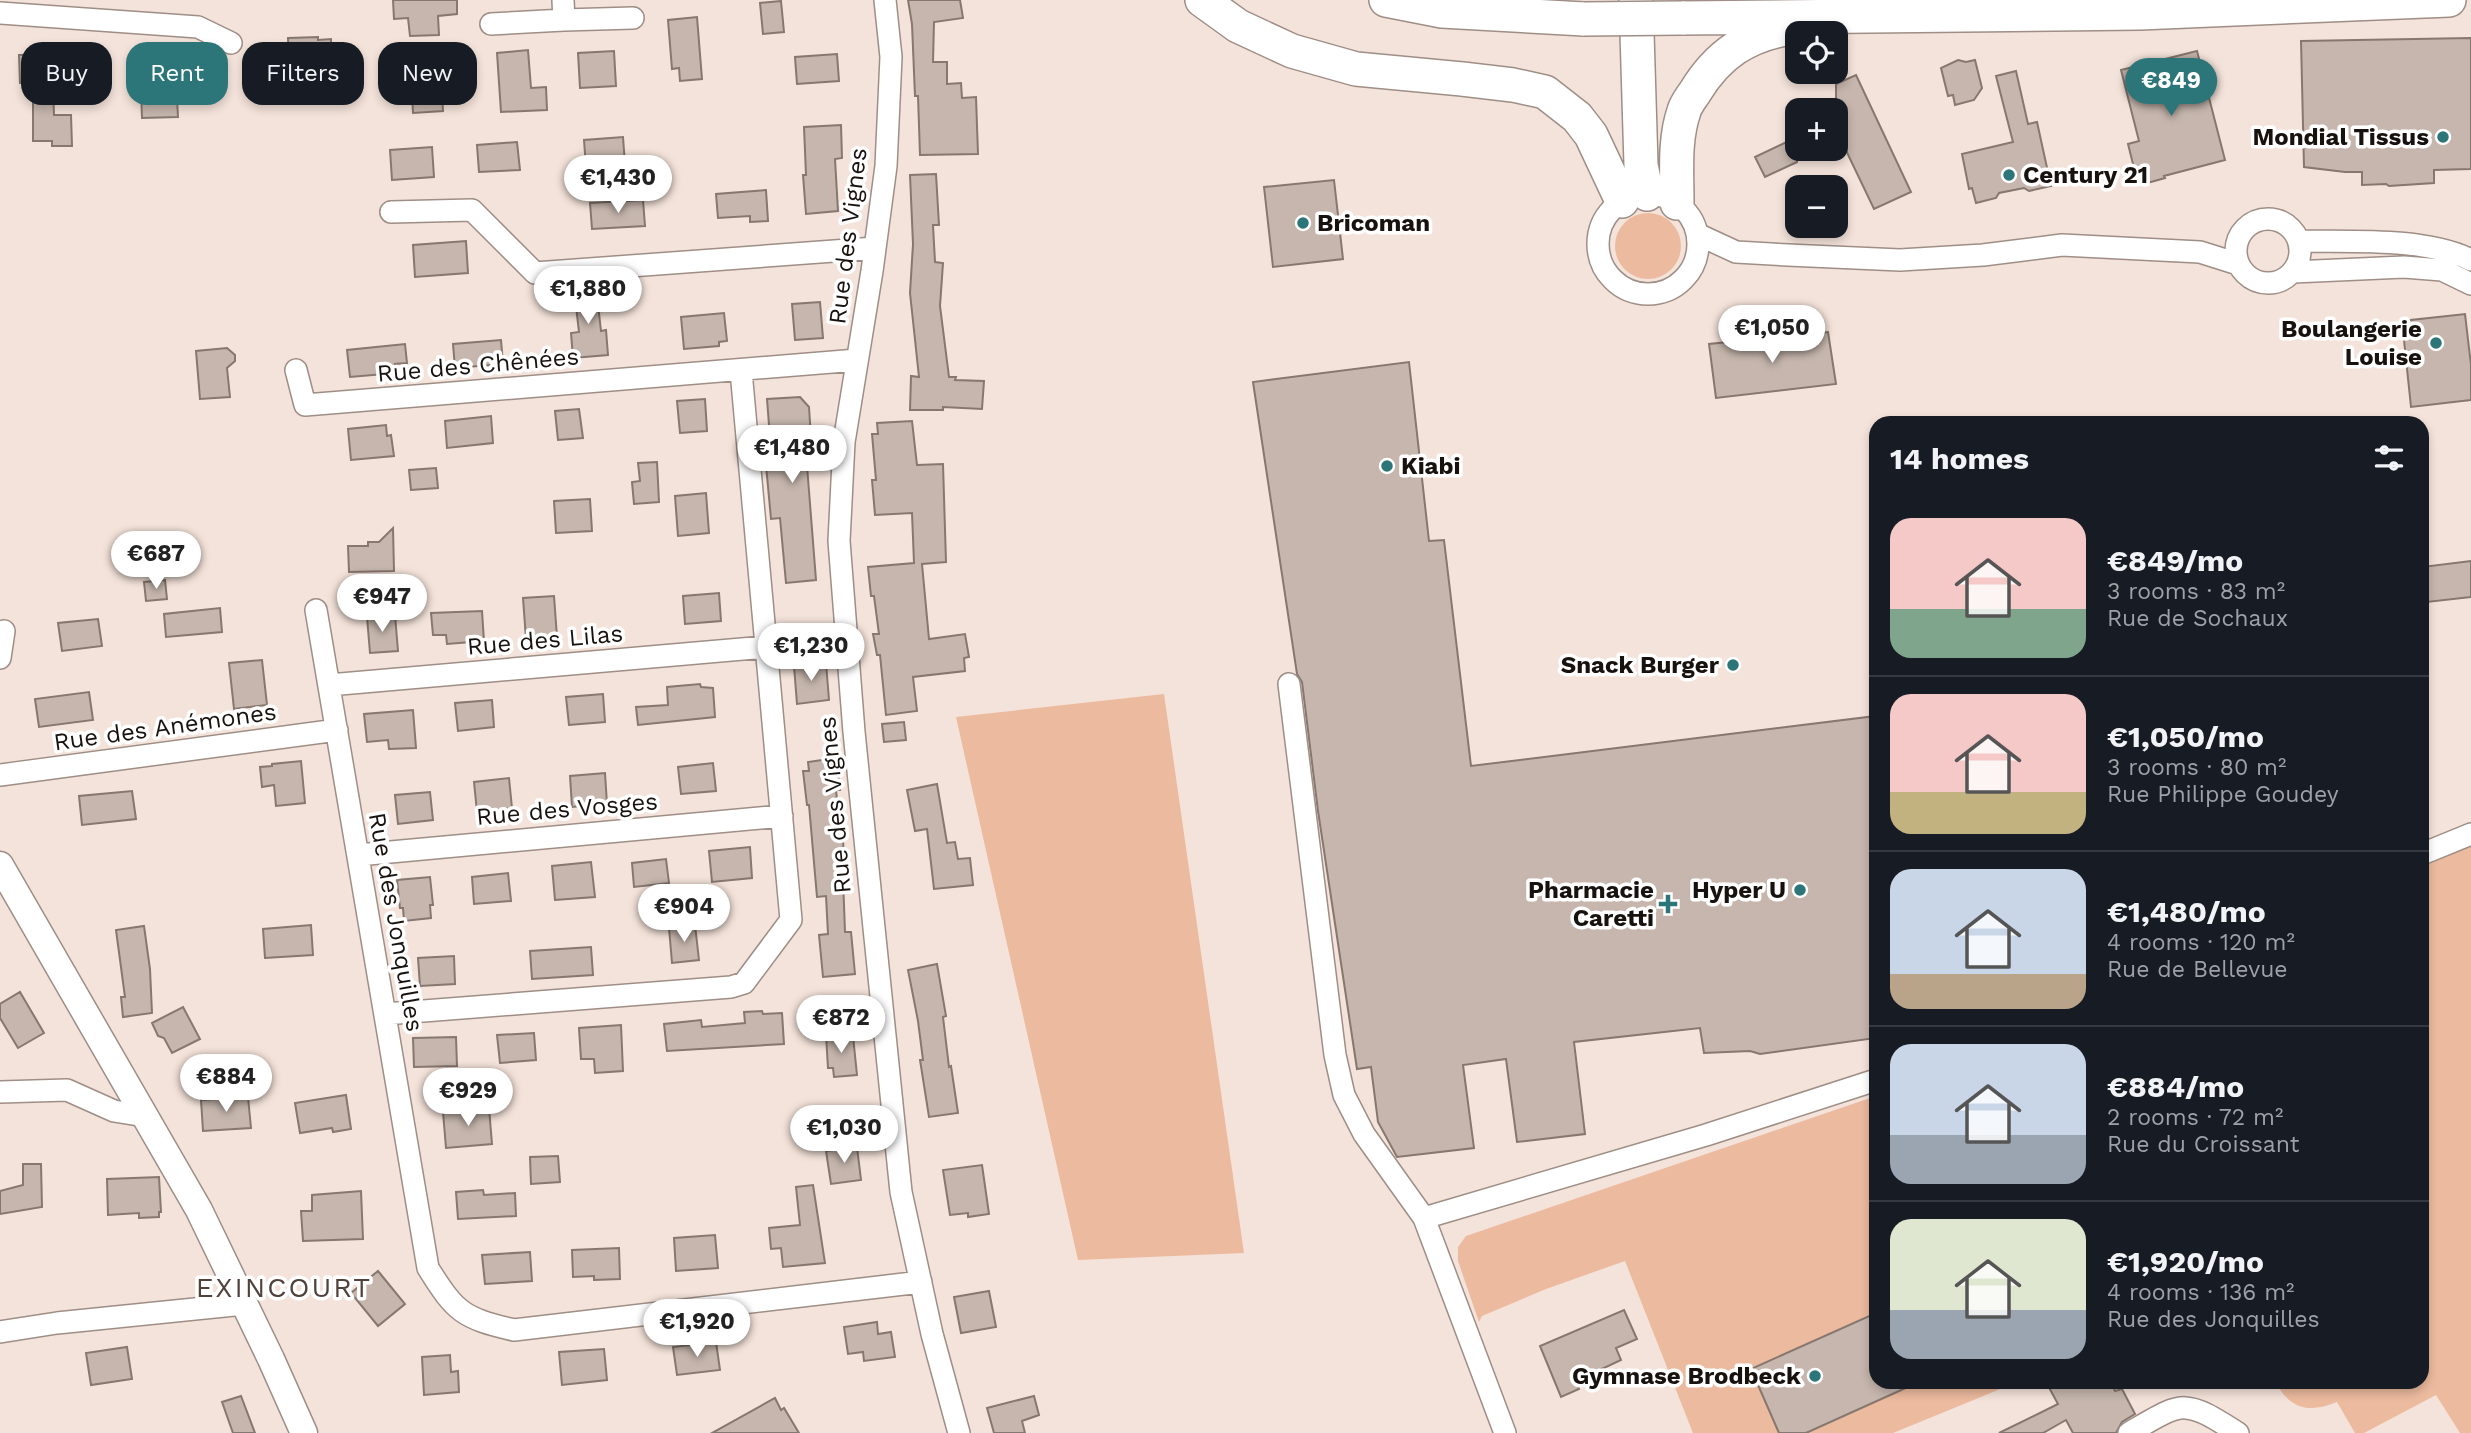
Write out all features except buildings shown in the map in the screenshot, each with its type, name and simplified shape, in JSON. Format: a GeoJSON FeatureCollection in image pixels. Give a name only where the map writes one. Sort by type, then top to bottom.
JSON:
{"type":"FeatureCollection","features":[{"type":"Feature","properties":{"kind":"main road"},"geometry":{"type":"LineString","coordinates":[[1202,0],[1238,26],[1292,51],[1356,69],[1462,79],[1545,92],[1577,117],[1649,199]]}},
{"type":"Feature","properties":{"kind":"main road"},"geometry":{"type":"LineString","coordinates":[[1386,0],[1442,11],[1584,19],[2140,13],[2448,0]]}},
{"type":"Feature","properties":{"kind":"main road"},"geometry":{"type":"LineString","coordinates":[[1636,0],[1641,165],[1649,199]]}},
{"type":"Feature","properties":{"kind":"main road"},"geometry":{"type":"LineString","coordinates":[[1649,199],[1676,151],[1684,110],[1708,71],[1733,48],[1769,32],[1863,18]]}},
{"type":"Feature","properties":{"kind":"street","name":"Rue des Vignes"},"geometry":{"type":"LineString","coordinates":[[886,0],[891,57],[886,166],[844,442],[839,541],[854,732],[899,1179],[920,1282],[959,1433]]}},
{"type":"Feature","properties":{"kind":"street"},"geometry":{"type":"LineString","coordinates":[[491,24],[564,10],[633,18]]}},
{"type":"Feature","properties":{"kind":"street"},"geometry":{"type":"LineString","coordinates":[[0,13],[198,27],[231,43]]}},
{"type":"Feature","properties":{"kind":"street"},"geometry":{"type":"LineString","coordinates":[[1649,199],[1693,222],[1697,234],[1697,258],[1692,269],[1682,282],[1667,291],[1651,295],[1635,293],[1620,286],[1608,274],[1600,260],[1598,237],[1602,223],[1610,211],[1649,199]]}},
{"type":"Feature","properties":{"kind":"street"},"geometry":{"type":"LineString","coordinates":[[391,212],[472,210],[535,273],[875,248]]}},
{"type":"Feature","properties":{"kind":"street"},"geometry":{"type":"LineString","coordinates":[[2263,219],[2283,222],[2300,241],[2299,262],[2285,279],[2263,284],[2248,276],[2238,264],[2238,239],[2243,230],[2252,223],[2263,219]]}},
{"type":"Feature","properties":{"kind":"street"},"geometry":{"type":"LineString","coordinates":[[1697,234],[1736,252],[1899,260],[1983,255],[2062,246],[2200,253],[2238,264]]}},
{"type":"Feature","properties":{"kind":"street"},"geometry":{"type":"LineString","coordinates":[[2200,253],[2238,239]]}},
{"type":"Feature","properties":{"kind":"street"},"geometry":{"type":"LineString","coordinates":[[2300,241],[2433,247],[2471,260]]}},
{"type":"Feature","properties":{"kind":"street"},"geometry":{"type":"LineString","coordinates":[[1692,269],[1736,252]]}},
{"type":"Feature","properties":{"kind":"street"},"geometry":{"type":"LineString","coordinates":[[2293,272],[2416,268],[2442,270],[2471,284]]}},
{"type":"Feature","properties":{"kind":"street","name":"Rue des Chênées"},"geometry":{"type":"LineString","coordinates":[[296,370],[305,405],[857,360]]}},
{"type":"Feature","properties":{"kind":"street"},"geometry":{"type":"LineString","coordinates":[[385,1014],[731,988],[744,983],[791,920],[741,371]]}},
{"type":"Feature","properties":{"kind":"street","name":"Rue des Jonquilles"},"geometry":{"type":"LineString","coordinates":[[316,610],[428,1268],[444,1293],[463,1314],[514,1330],[920,1282]]}},
{"type":"Feature","properties":{"kind":"street"},"geometry":{"type":"LineString","coordinates":[[0,658],[4,631]]}},
{"type":"Feature","properties":{"kind":"street","name":"Rue des Lilas"},"geometry":{"type":"LineString","coordinates":[[329,685],[765,647]]}},
{"type":"Feature","properties":{"kind":"street"},"geometry":{"type":"LineString","coordinates":[[1289,684],[1335,1055],[1344,1095],[1364,1134],[1424,1219],[1506,1433]]}},
{"type":"Feature","properties":{"kind":"street","name":"Rue des Anémones"},"geometry":{"type":"LineString","coordinates":[[0,775],[337,730]]}},
{"type":"Feature","properties":{"kind":"street","name":"Rue des Vosges"},"geometry":{"type":"LineString","coordinates":[[358,855],[782,816]]}},
{"type":"Feature","properties":{"kind":"street"},"geometry":{"type":"LineString","coordinates":[[2429,851],[2471,834]]}},
{"type":"Feature","properties":{"kind":"street"},"geometry":{"type":"LineString","coordinates":[[0,865],[199,1210],[303,1433]]}},
{"type":"Feature","properties":{"kind":"street"},"geometry":{"type":"LineString","coordinates":[[1424,1219],[1706,1135],[1869,1082]]}},
{"type":"Feature","properties":{"kind":"street"},"geometry":{"type":"LineString","coordinates":[[0,1092],[67,1090],[114,1111],[145,1116]]}},
{"type":"Feature","properties":{"kind":"street"},"geometry":{"type":"LineString","coordinates":[[0,1332],[57,1323],[244,1304]]}},
{"type":"Feature","properties":{"kind":"street"},"geometry":{"type":"LineString","coordinates":[[2129,1433],[2171,1409],[2188,1407],[2206,1413],[2238,1433]]}},
{"type":"Feature","properties":{"kind":"shaded area"},"geometry":{"type":"Polygon","coordinates":[[[1648,213],[1671,223],[1681,246],[1671,269],[1648,279],[1625,269],[1615,246],[1625,223],[1648,213]]]}},
{"type":"Feature","properties":{"kind":"shaded area"},"geometry":{"type":"Polygon","coordinates":[[[1164,694],[1244,1253],[1078,1260],[956,717],[1164,694]]]}},
{"type":"Feature","properties":{"kind":"shaded area"},"geometry":{"type":"Polygon","coordinates":[[[2471,846],[2471,1433],[2460,1433],[2436,1395],[2364,1433],[2355,1433],[2337,1402],[2318,1407],[2302,1407],[2288,1399],[2280,1389],[2429,1389],[2429,864],[2471,846]]]}},
{"type":"Feature","properties":{"kind":"shaded area"},"geometry":{"type":"Polygon","coordinates":[[[1869,1098],[1869,1389],[2000,1389],[1893,1433],[1693,1433],[1625,1261],[1546,1289],[1482,1316],[1479,1322],[1458,1261],[1458,1247],[1466,1236],[1869,1098]]]}},
{"type":"Feature","properties":{"kind":"place","name":"Mondial Tissus"},"geometry":{"type":"Point","coordinates":[2443,137]}},
{"type":"Feature","properties":{"kind":"place","name":"Century 21"},"geometry":{"type":"Point","coordinates":[2009,175]}},
{"type":"Feature","properties":{"kind":"place","name":"Bricoman"},"geometry":{"type":"Point","coordinates":[1303,223]}},
{"type":"Feature","properties":{"kind":"place","name":"Boulangerie Louise"},"geometry":{"type":"Point","coordinates":[2436,343]}},
{"type":"Feature","properties":{"kind":"place","name":"Kiabi"},"geometry":{"type":"Point","coordinates":[1387,466]}},
{"type":"Feature","properties":{"kind":"place","name":"Snack Burger"},"geometry":{"type":"Point","coordinates":[1733,665]}},
{"type":"Feature","properties":{"kind":"place","name":"Hyper U"},"geometry":{"type":"Point","coordinates":[1800,890]}},
{"type":"Feature","properties":{"kind":"place","name":"Pharmacie Caretti"},"geometry":{"type":"Point","coordinates":[1668,904]}},
{"type":"Feature","properties":{"kind":"place","name":"Gymnase Brodbeck"},"geometry":{"type":"Point","coordinates":[1815,1376]}},
{"type":"Feature","properties":{"kind":"district","name":"EXINCOURT"},"geometry":{"type":"Point","coordinates":[284,1287]}}]}
